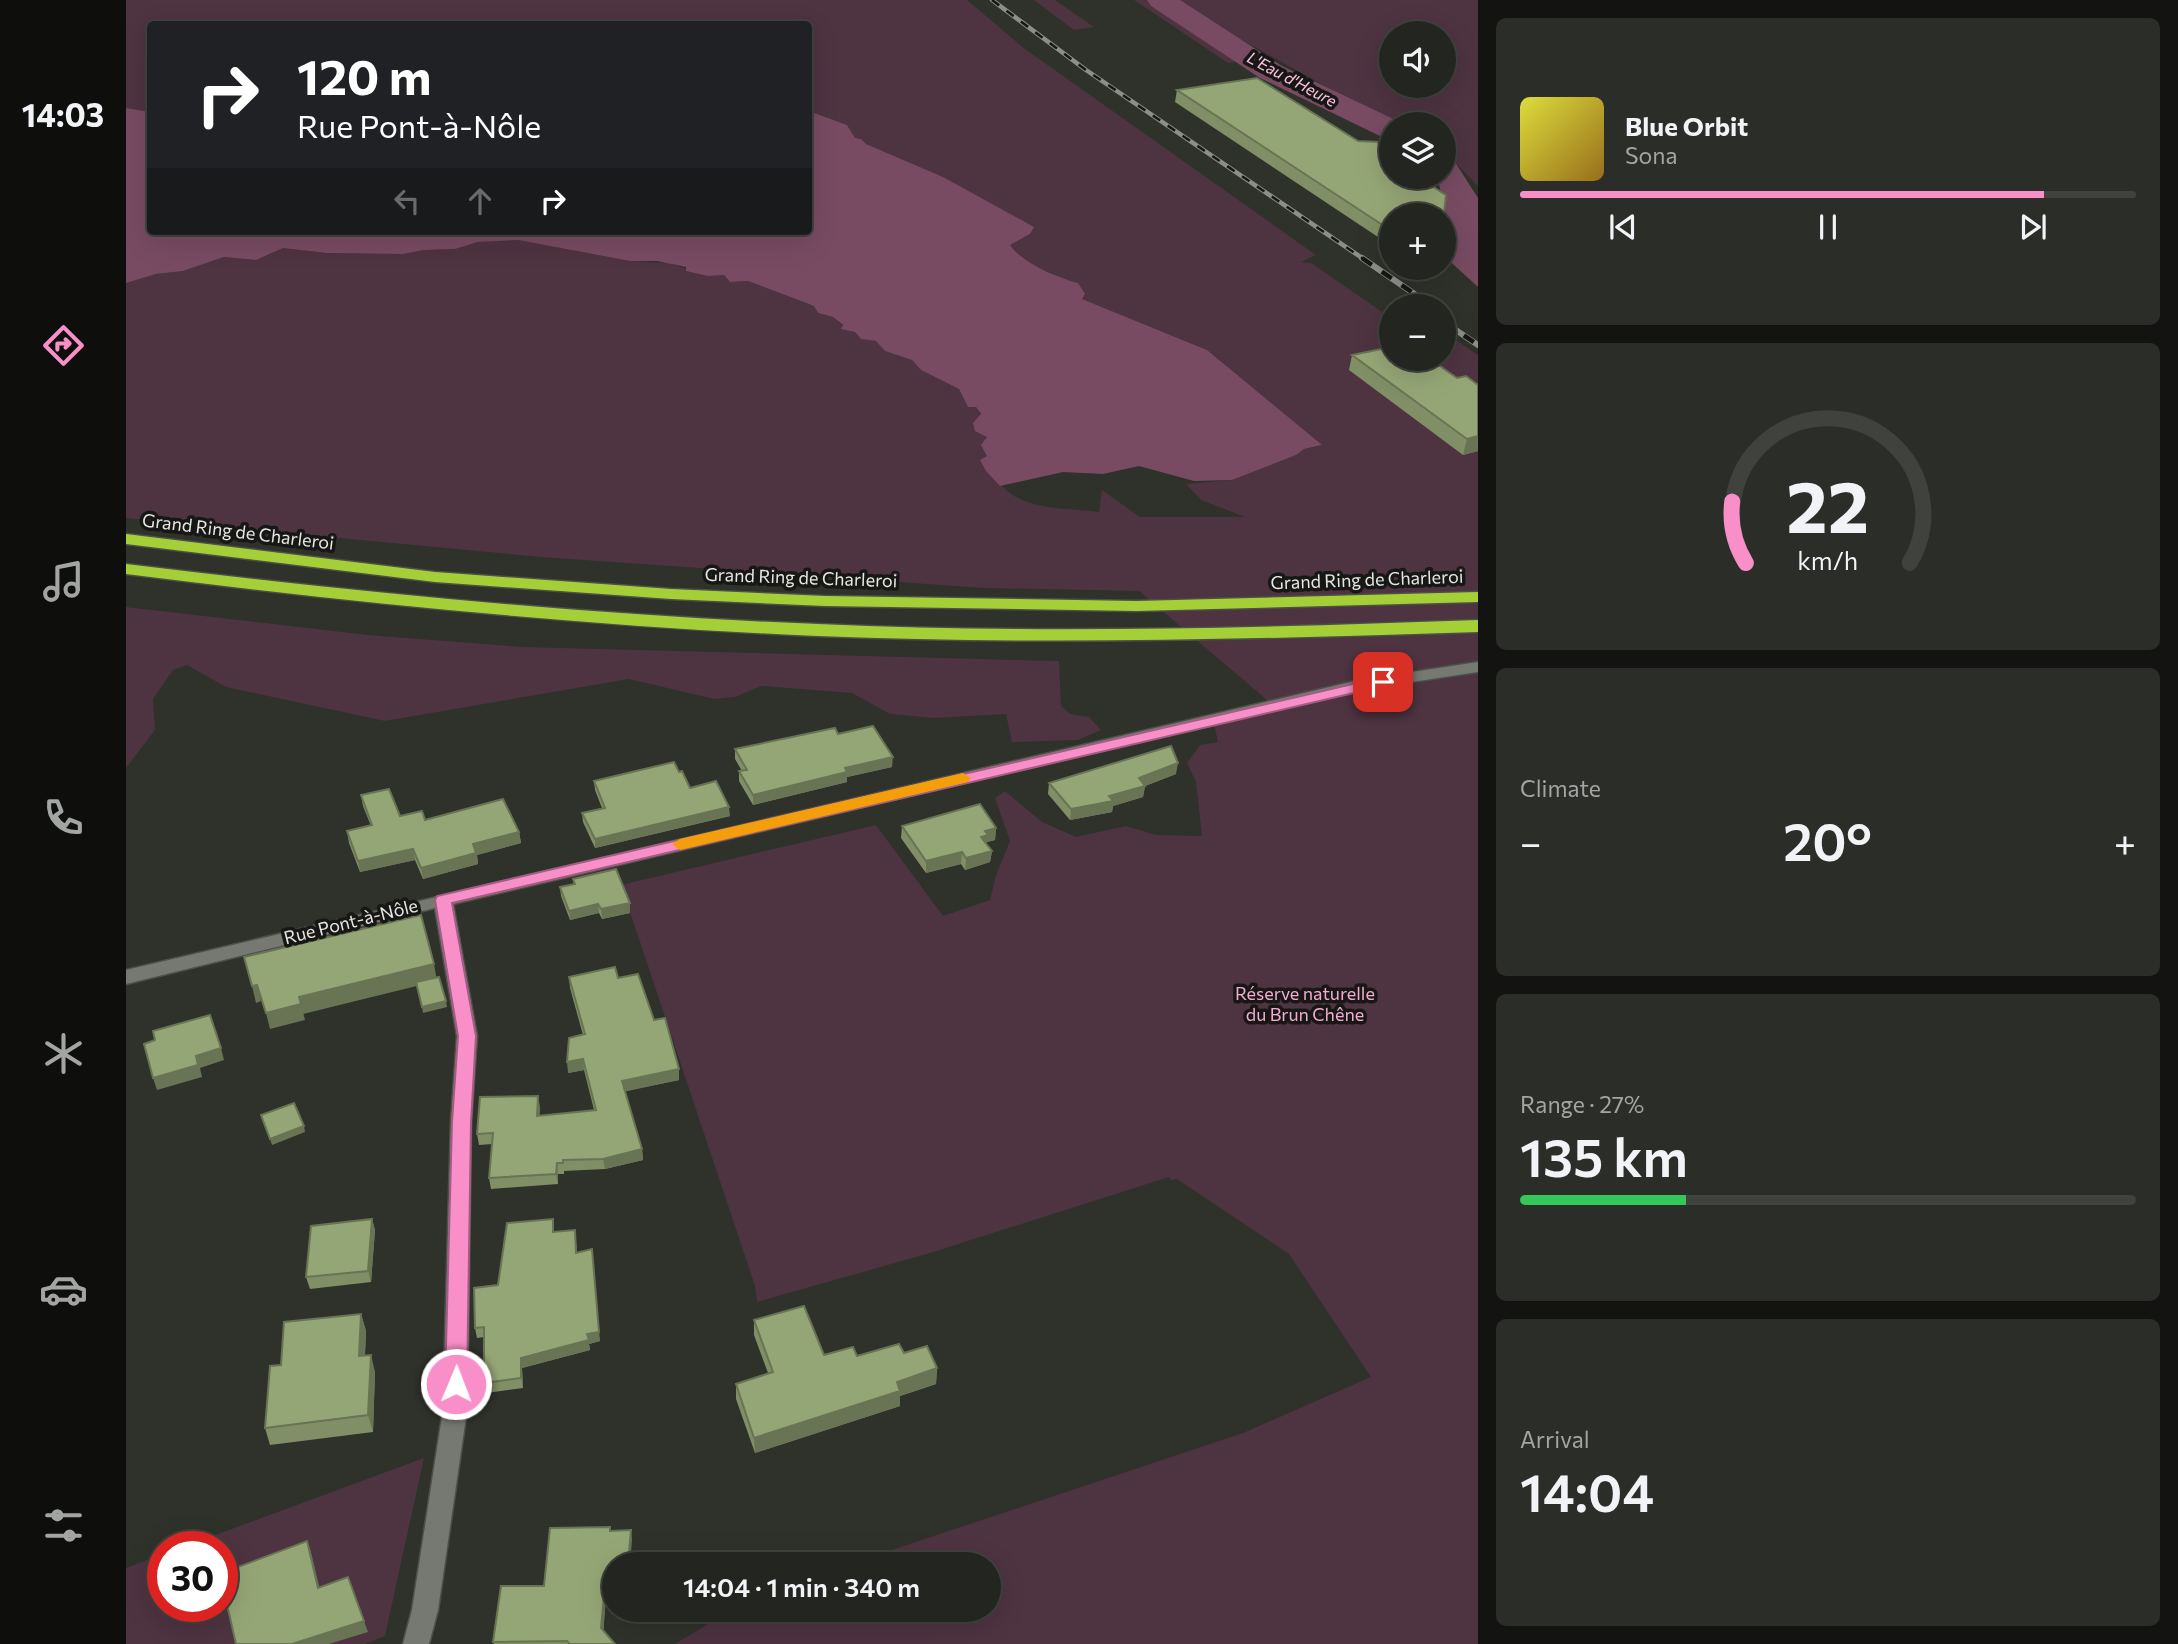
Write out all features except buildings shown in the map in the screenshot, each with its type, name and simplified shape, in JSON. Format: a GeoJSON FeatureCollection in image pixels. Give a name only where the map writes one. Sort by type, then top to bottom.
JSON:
{"type":"FeatureCollection","features":[{"type":"Feature","properties":{"kind":"highway","name":"Grand Ring de Charleroi"},"geometry":{"type":"LineString","coordinates":[[126,539],[435,577],[696,595],[987,605],[1215,605],[1478,597]]}},
{"type":"Feature","properties":{"kind":"highway"},"geometry":{"type":"LineString","coordinates":[[126,569],[422,604],[661,622],[819,630],[1143,636],[1478,626]]}},
{"type":"Feature","properties":{"kind":"street","name":"Rue Pont-à-Nôle"},"geometry":{"type":"LineString","coordinates":[[126,977],[1359,685],[1478,667]]}},
{"type":"Feature","properties":{"kind":"street"},"geometry":{"type":"LineString","coordinates":[[416,1644],[425,1610],[455,1410],[461,1122],[467,1036],[443,900]]}},
{"type":"Feature","properties":{"kind":"green space","name":"Réserve naturelle du Brun Chêne"},"geometry":{"type":"Polygon","coordinates":[[[126,0],[967,0],[1025,49],[1316,255],[1301,262],[1311,263],[1379,310],[1379,371],[1456,371],[1456,340],[1478,355],[1478,1644],[675,1644],[711,1622],[1001,1622],[1001,1552],[886,1552],[1243,1433],[1371,1377],[1289,1254],[1177,1179],[1171,1180],[1169,1177],[930,1253],[757,1302],[755,1286],[621,885],[876,825],[943,916],[990,900],[996,875],[1010,841],[995,798],[1005,791],[1042,822],[1076,837],[1126,826],[1156,835],[1202,836],[1196,782],[1187,763],[1200,745],[1218,742],[1213,720],[1273,705],[1139,591],[984,588],[541,557],[126,518],[126,283],[156,274],[183,271],[224,257],[256,260],[283,248],[326,253],[403,254],[455,249],[478,242],[518,240],[630,261],[669,263],[708,276],[724,275],[730,282],[748,281],[814,306],[818,313],[833,317],[843,326],[842,329],[855,332],[861,339],[877,341],[885,351],[912,360],[921,370],[959,389],[968,407],[976,407],[982,418],[988,458],[1002,486],[1025,501],[1054,508],[1099,512],[1102,490],[1140,517],[1245,517],[1201,500],[1186,484],[1232,480],[1296,455],[1304,449],[1321,446],[1207,350],[1081,299],[1078,283],[1032,264],[1016,252],[1010,245],[1030,234],[1033,227],[855,138],[847,125],[812,112],[812,21],[147,21],[147,112],[126,108],[126,0]]]}},
{"type":"Feature","properties":{"kind":"green space"},"geometry":{"type":"Polygon","coordinates":[[[1034,0],[1055,0],[1094,27],[1074,30],[1034,0]]]}},
{"type":"Feature","properties":{"kind":"green space"},"geometry":{"type":"Polygon","coordinates":[[[1134,0],[1151,0],[1244,60],[1228,63],[1134,0]]]}},
{"type":"Feature","properties":{"kind":"green space"},"geometry":{"type":"Polygon","coordinates":[[[1170,0],[1478,0],[1478,186],[1456,163],[1456,112],[1379,112],[1379,116],[1170,0]]]}},
{"type":"Feature","properties":{"kind":"green space"},"geometry":{"type":"Polygon","coordinates":[[[126,607],[368,635],[522,647],[1059,661],[1061,706],[1070,714],[1089,717],[1101,730],[1078,740],[1012,742],[1006,714],[934,718],[890,714],[852,693],[761,686],[735,697],[714,699],[629,679],[385,721],[226,687],[187,665],[173,670],[153,699],[155,730],[126,768],[126,607]]]}},
{"type":"Feature","properties":{"kind":"green space"},"geometry":{"type":"Polygon","coordinates":[[[424,1458],[385,1636],[365,1644],[126,1644],[126,1568],[147,1560],[147,1622],[238,1622],[238,1531],[226,1531],[424,1458]]]}},
{"type":"Feature","properties":{"kind":"shaded area"},"geometry":{"type":"Polygon","coordinates":[[[1322,92],[1379,121],[1379,129],[1333,109],[1310,95],[1322,92]]]}},
{"type":"Feature","properties":{"kind":"shaded area"},"geometry":{"type":"Polygon","coordinates":[[[126,108],[147,112],[147,235],[812,235],[812,112],[847,125],[855,138],[866,144],[943,177],[1034,227],[1030,234],[1010,245],[1023,258],[1078,283],[1085,294],[1082,299],[1207,350],[1322,445],[1304,449],[1296,455],[1232,480],[1194,481],[1139,466],[1103,474],[1063,472],[1000,486],[980,460],[987,456],[981,445],[987,437],[975,431],[973,423],[981,414],[976,407],[968,407],[959,389],[921,370],[912,360],[885,351],[876,341],[861,339],[855,332],[841,329],[843,325],[833,317],[818,313],[814,306],[748,281],[730,282],[724,275],[708,276],[686,271],[686,267],[657,261],[630,261],[518,240],[478,242],[455,249],[403,254],[326,253],[283,248],[256,260],[224,257],[183,271],[156,274],[126,283],[126,108]]]}},
{"type":"Feature","properties":{"kind":"shaded area"},"geometry":{"type":"Polygon","coordinates":[[[1456,164],[1478,198],[1478,287],[1456,267],[1456,203],[1443,203],[1440,189],[1456,189],[1456,164]]]}},
{"type":"Feature","properties":{"kind":"waterway","name":"L'Eau d'Heure"},"geometry":{"type":"LineString","coordinates":[[1161,0],[1271,72],[1379,123]]}},
{"type":"Feature","properties":{"kind":"railway"},"geometry":{"type":"LineString","coordinates":[[992,0],[1086,70],[1365,260]]}},
{"type":"Feature","properties":{"kind":"railway"},"geometry":{"type":"LineString","coordinates":[[1362,258],[1414,294]]}},
{"type":"Feature","properties":{"kind":"railway"},"geometry":{"type":"LineString","coordinates":[[1456,330],[1478,345]]}},
{"type":"Feature","properties":{"kind":"slow traffic"},"geometry":{"type":"LineString","coordinates":[[680,844],[963,778]]}},
{"type":"Feature","properties":{"kind":"route"},"geometry":{"type":"LineString","coordinates":[[456,1384],[461,1122],[467,1036],[443,900],[1359,685],[1383,682]]}}]}
